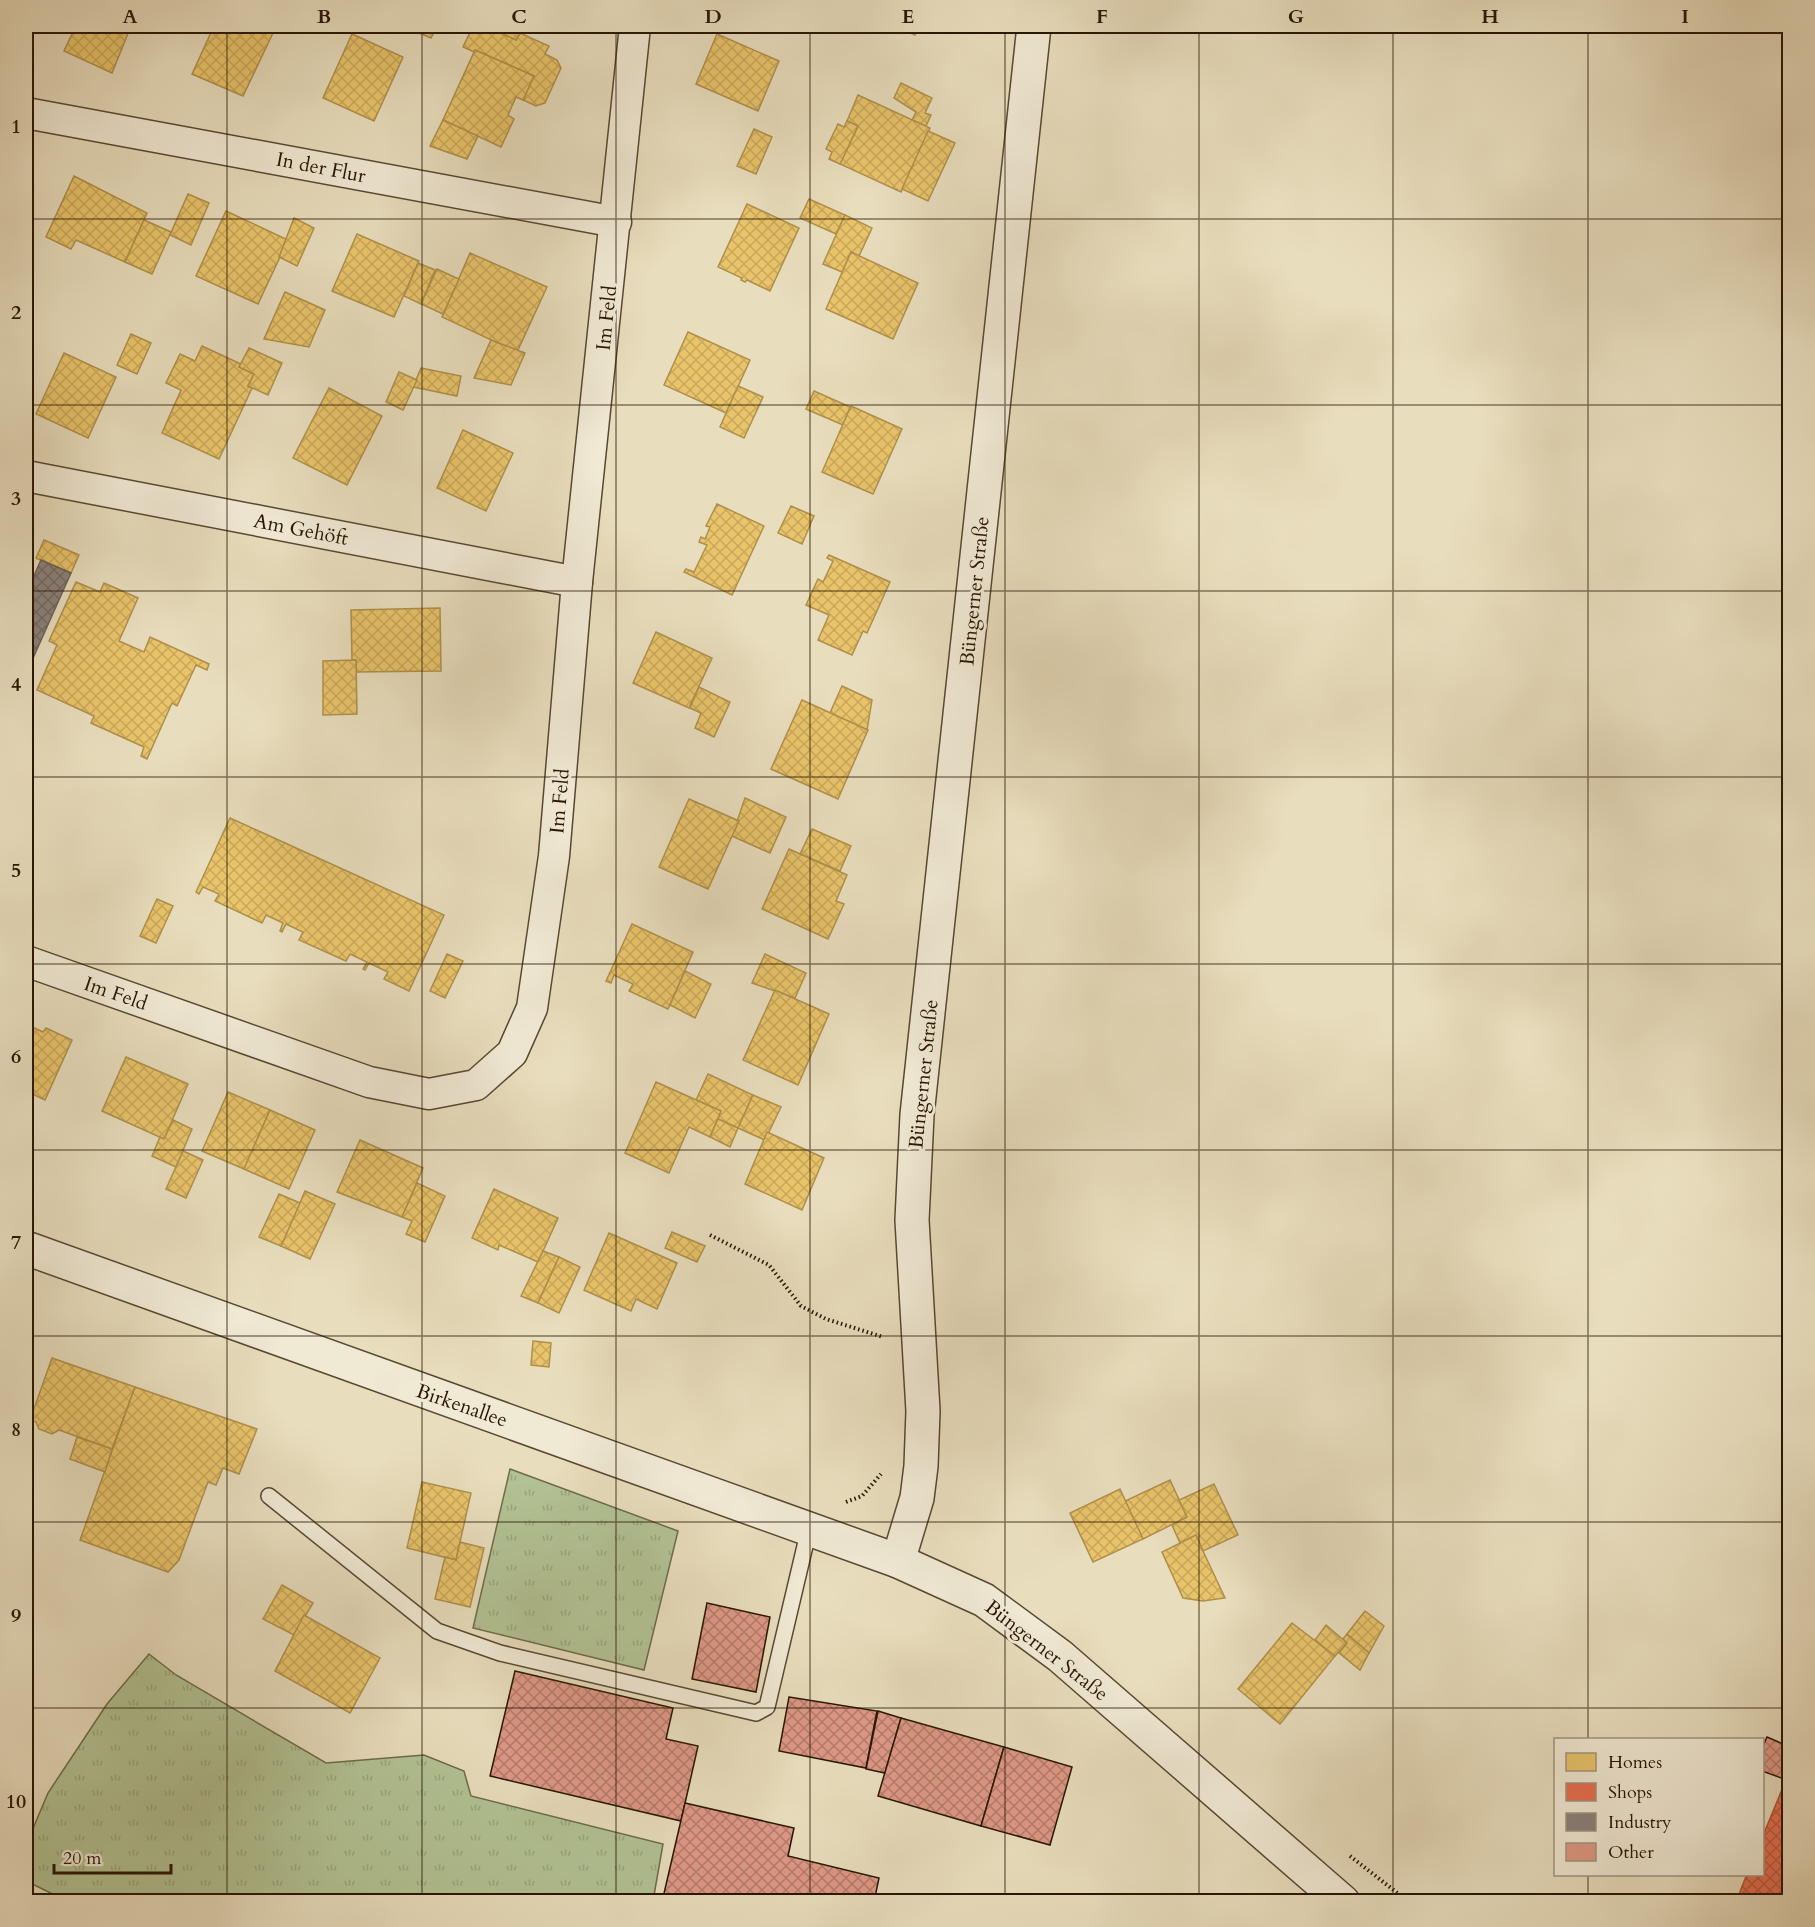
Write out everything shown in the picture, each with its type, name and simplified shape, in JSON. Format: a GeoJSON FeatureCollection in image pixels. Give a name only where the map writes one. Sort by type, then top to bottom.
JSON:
{"type":"FeatureCollection","features":[{"type":"Feature","properties":{"kind":"street","name":"Im Feld"},"geometry":{"type":"LineString","coordinates":[[26,961],[369,1082],[429,1094],[476,1085],[512,1053],[532,1008],[554,856],[577,582],[635,26]]}},
{"type":"Feature","properties":{"kind":"street","name":"Büngerner Straße"},"geometry":{"type":"LineString","coordinates":[[1034,26],[917,1115],[912,1220],[922,1390],[921,1466],[917,1498],[898,1561],[984,1600],[1060,1656],[1343,1902]]}},
{"type":"Feature","properties":{"kind":"street","name":"In der Flur"},"geometry":{"type":"LineString","coordinates":[[26,113],[616,222]]}},
{"type":"Feature","properties":{"kind":"street","name":"Am Gehöft"},"geometry":{"type":"LineString","coordinates":[[26,476],[577,582]]}},
{"type":"Feature","properties":{"kind":"street","name":"Birkenallee"},"geometry":{"type":"LineString","coordinates":[[26,1248],[898,1561]]}},
{"type":"Feature","properties":{"kind":"lane"},"geometry":{"type":"LineString","coordinates":[[269,1496],[436,1631],[500,1653],[756,1713],[766,1707],[809,1529]]}},
{"type":"Feature","properties":{"kind":"path"},"geometry":{"type":"LineString","coordinates":[[710,1235],[769,1265],[801,1306],[826,1319],[890,1339]]}},
{"type":"Feature","properties":{"kind":"green space"},"geometry":{"type":"Polygon","coordinates":[[[510,1469],[678,1531],[644,1670],[473,1628],[510,1469]]]}},
{"type":"Feature","properties":{"kind":"green space"},"geometry":{"type":"Polygon","coordinates":[[[149,1654],[176,1675],[326,1763],[424,1755],[464,1771],[471,1796],[663,1844],[653,1901],[69,1902],[26,1881],[26,1845],[48,1793],[107,1704],[149,1654]]]}},
{"type":"Feature","properties":{"kind":"building: Homes"},"geometry":{"type":"Polygon","coordinates":[[[76,26],[131,26],[112,73],[64,51],[76,26]]]}},
{"type":"Feature","properties":{"kind":"building: Homes"},"geometry":{"type":"Polygon","coordinates":[[[214,26],[257,26],[273,33],[243,96],[192,74],[214,26]]]}},
{"type":"Feature","properties":{"kind":"building: Homes"},"geometry":{"type":"Polygon","coordinates":[[[411,26],[437,26],[431,38],[410,29],[411,26]]]}},
{"type":"Feature","properties":{"kind":"building: Homes"},"geometry":{"type":"Polygon","coordinates":[[[473,26],[484,29],[486,26],[516,40],[520,33],[549,46],[545,54],[557,60],[561,68],[545,103],[536,106],[523,100],[534,76],[463,47],[473,26]]]}},
{"type":"Feature","properties":{"kind":"building: Homes"},"geometry":{"type":"Polygon","coordinates":[[[486,26],[525,26],[516,40],[486,26]]]}},
{"type":"Feature","properties":{"kind":"building: Homes"},"geometry":{"type":"Polygon","coordinates":[[[893,26],[919,26],[915,35],[893,26]]]}},
{"type":"Feature","properties":{"kind":"building: Homes"},"geometry":{"type":"Polygon","coordinates":[[[352,34],[403,57],[374,121],[323,98],[352,34]]]}},
{"type":"Feature","properties":{"kind":"building: Homes"},"geometry":{"type":"Polygon","coordinates":[[[717,34],[779,61],[758,111],[696,84],[717,34]]]}},
{"type":"Feature","properties":{"kind":"building: Homes"},"geometry":{"type":"Polygon","coordinates":[[[475,50],[534,76],[523,100],[516,97],[508,115],[514,119],[501,147],[443,120],[475,50]]]}},
{"type":"Feature","properties":{"kind":"building: Homes"},"geometry":{"type":"Polygon","coordinates":[[[901,83],[932,98],[925,113],[931,115],[926,126],[912,120],[916,112],[894,98],[901,83]]]}},
{"type":"Feature","properties":{"kind":"building: Homes"},"geometry":{"type":"Polygon","coordinates":[[[858,95],[930,128],[901,192],[840,164],[858,126],[847,121],[858,95]]]}},
{"type":"Feature","properties":{"kind":"building: Homes"},"geometry":{"type":"Polygon","coordinates":[[[443,120],[478,136],[467,159],[430,146],[443,120]]]}},
{"type":"Feature","properties":{"kind":"building: Homes"},"geometry":{"type":"Polygon","coordinates":[[[847,121],[858,126],[840,164],[829,159],[832,152],[826,149],[838,124],[844,127],[847,121]]]}},
{"type":"Feature","properties":{"kind":"building: Homes"},"geometry":{"type":"Polygon","coordinates":[[[754,129],[772,137],[756,174],[737,166],[754,129]]]}},
{"type":"Feature","properties":{"kind":"building: Homes"},"geometry":{"type":"Polygon","coordinates":[[[928,131],[955,143],[928,201],[902,189],[928,131]]]}},
{"type":"Feature","properties":{"kind":"building: Homes"},"geometry":{"type":"Polygon","coordinates":[[[74,176],[147,213],[125,262],[76,240],[71,249],[46,237],[74,176]]]}},
{"type":"Feature","properties":{"kind":"building: Homes"},"geometry":{"type":"Polygon","coordinates":[[[188,194],[209,203],[191,245],[170,235],[188,194]]]}},
{"type":"Feature","properties":{"kind":"building: Homes"},"geometry":{"type":"Polygon","coordinates":[[[809,199],[845,215],[836,234],[800,218],[809,199]]]}},
{"type":"Feature","properties":{"kind":"building: Homes"},"geometry":{"type":"Polygon","coordinates":[[[747,204],[799,228],[770,291],[747,280],[745,282],[741,280],[742,278],[718,267],[747,204]]]}},
{"type":"Feature","properties":{"kind":"building: Homes"},"geometry":{"type":"Polygon","coordinates":[[[226,211],[288,240],[258,304],[196,276],[226,211]]]}},
{"type":"Feature","properties":{"kind":"building: Homes"},"geometry":{"type":"Polygon","coordinates":[[[845,215],[872,228],[859,256],[851,252],[842,272],[823,264],[845,215]]]}},
{"type":"Feature","properties":{"kind":"building: Homes"},"geometry":{"type":"Polygon","coordinates":[[[294,218],[314,228],[297,266],[279,257],[294,218]]]}},
{"type":"Feature","properties":{"kind":"building: Homes"},"geometry":{"type":"Polygon","coordinates":[[[144,220],[171,232],[152,274],[125,262],[144,220]]]}},
{"type":"Feature","properties":{"kind":"building: Homes"},"geometry":{"type":"Polygon","coordinates":[[[357,234],[419,261],[394,317],[332,291],[357,234]]]}},
{"type":"Feature","properties":{"kind":"building: Homes"},"geometry":{"type":"Polygon","coordinates":[[[851,252],[918,283],[893,339],[826,309],[851,252]]]}},
{"type":"Feature","properties":{"kind":"building: Homes"},"geometry":{"type":"Polygon","coordinates":[[[470,253],[547,287],[517,352],[442,317],[470,253]]]}},
{"type":"Feature","properties":{"kind":"building: Homes"},"geometry":{"type":"Polygon","coordinates":[[[418,263],[435,270],[421,304],[404,296],[418,263]]]}},
{"type":"Feature","properties":{"kind":"building: Homes"},"geometry":{"type":"Polygon","coordinates":[[[437,269],[459,279],[443,314],[421,304],[437,269]]]}},
{"type":"Feature","properties":{"kind":"building: Homes"},"geometry":{"type":"Polygon","coordinates":[[[285,292],[325,310],[309,347],[264,339],[285,292]]]}},
{"type":"Feature","properties":{"kind":"building: Homes"},"geometry":{"type":"Polygon","coordinates":[[[688,332],[750,360],[726,413],[664,385],[688,332]]]}},
{"type":"Feature","properties":{"kind":"building: Homes"},"geometry":{"type":"Polygon","coordinates":[[[131,334],[151,343],[137,374],[117,365],[131,334]]]}},
{"type":"Feature","properties":{"kind":"building: Homes"},"geometry":{"type":"Polygon","coordinates":[[[491,340],[525,353],[511,385],[474,378],[491,340]]]}},
{"type":"Feature","properties":{"kind":"building: Homes"},"geometry":{"type":"Polygon","coordinates":[[[202,346],[241,364],[239,367],[254,374],[248,386],[252,388],[219,459],[162,433],[181,390],[166,383],[180,354],[195,361],[202,346]]]}},
{"type":"Feature","properties":{"kind":"building: Homes"},"geometry":{"type":"Polygon","coordinates":[[[249,348],[282,363],[268,395],[248,386],[254,374],[239,367],[249,348]]]}},
{"type":"Feature","properties":{"kind":"building: Homes"},"geometry":{"type":"Polygon","coordinates":[[[64,353],[116,377],[88,438],[36,414],[64,353]]]}},
{"type":"Feature","properties":{"kind":"building: Homes"},"geometry":{"type":"Polygon","coordinates":[[[421,368],[461,376],[457,396],[413,387],[421,368]]]}},
{"type":"Feature","properties":{"kind":"building: Homes"},"geometry":{"type":"Polygon","coordinates":[[[399,372],[417,380],[403,410],[386,402],[399,372]]]}},
{"type":"Feature","properties":{"kind":"building: Homes"},"geometry":{"type":"Polygon","coordinates":[[[738,386],[763,397],[744,438],[720,427],[738,386]]]}},
{"type":"Feature","properties":{"kind":"building: Homes"},"geometry":{"type":"Polygon","coordinates":[[[329,388],[382,416],[347,485],[293,458],[329,388]]]}},
{"type":"Feature","properties":{"kind":"building: Homes"},"geometry":{"type":"Polygon","coordinates":[[[814,391],[850,407],[843,425],[806,409],[814,391]]]}},
{"type":"Feature","properties":{"kind":"building: Homes"},"geometry":{"type":"Polygon","coordinates":[[[851,406],[902,429],[873,494],[822,472],[851,406]]]}},
{"type":"Feature","properties":{"kind":"building: Homes"},"geometry":{"type":"Polygon","coordinates":[[[463,430],[513,453],[486,511],[437,488],[463,430]]]}},
{"type":"Feature","properties":{"kind":"building: Homes"},"geometry":{"type":"Polygon","coordinates":[[[717,504],[764,526],[732,595],[684,572],[686,569],[694,572],[707,545],[699,542],[701,537],[705,539],[710,527],[706,526],[717,504]]]}},
{"type":"Feature","properties":{"kind":"building: Homes"},"geometry":{"type":"Polygon","coordinates":[[[791,506],[814,516],[802,544],[778,533],[791,506]]]}},
{"type":"Feature","properties":{"kind":"building: Homes"},"geometry":{"type":"Polygon","coordinates":[[[44,540],[79,555],[71,573],[36,558],[44,540]]]}},
{"type":"Feature","properties":{"kind":"building: Homes"},"geometry":{"type":"Polygon","coordinates":[[[829,555],[890,582],[867,633],[863,631],[852,655],[818,640],[829,615],[806,605],[818,579],[823,582],[833,561],[827,558],[829,555]]]}},
{"type":"Feature","properties":{"kind":"building: Homes"},"geometry":{"type":"Polygon","coordinates":[[[76,582],[100,592],[104,583],[138,598],[119,641],[144,652],[150,637],[209,664],[207,670],[196,665],[177,706],[172,703],[147,759],[141,756],[144,747],[91,723],[94,716],[37,690],[57,645],[49,641],[76,582]]]}},
{"type":"Feature","properties":{"kind":"building: Homes"},"geometry":{"type":"Polygon","coordinates":[[[440,608],[441,671],[356,672],[356,660],[352,660],[351,610],[440,608]]]}},
{"type":"Feature","properties":{"kind":"building: Homes"},"geometry":{"type":"Polygon","coordinates":[[[656,632],[712,658],[689,708],[633,683],[656,632]]]}},
{"type":"Feature","properties":{"kind":"building: Homes"},"geometry":{"type":"Polygon","coordinates":[[[356,660],[357,714],[323,715],[323,661],[356,660]]]}},
{"type":"Feature","properties":{"kind":"building: Homes"},"geometry":{"type":"Polygon","coordinates":[[[842,686],[872,700],[867,730],[830,713],[842,686]]]}},
{"type":"Feature","properties":{"kind":"building: Homes"},"geometry":{"type":"Polygon","coordinates":[[[699,687],[730,702],[714,737],[695,728],[701,713],[690,708],[699,687]]]}},
{"type":"Feature","properties":{"kind":"building: Homes"},"geometry":{"type":"Polygon","coordinates":[[[802,700],[868,730],[838,799],[771,769],[802,700]]]}},
{"type":"Feature","properties":{"kind":"building: Homes"},"geometry":{"type":"Polygon","coordinates":[[[745,798],[786,817],[770,853],[732,836],[745,798]]]}},
{"type":"Feature","properties":{"kind":"building: Homes"},"geometry":{"type":"Polygon","coordinates":[[[689,799],[739,821],[708,889],[659,867],[689,799]]]}},
{"type":"Feature","properties":{"kind":"building: Homes"},"geometry":{"type":"Polygon","coordinates":[[[230,818],[444,915],[409,991],[384,979],[388,972],[369,963],[365,970],[363,969],[367,962],[350,954],[346,961],[299,940],[303,932],[286,924],[282,932],[280,931],[283,923],[266,915],[262,923],[215,901],[219,894],[203,887],[199,894],[196,892],[230,818]]]}},
{"type":"Feature","properties":{"kind":"building: Homes"},"geometry":{"type":"Polygon","coordinates":[[[812,829],[851,846],[840,871],[800,854],[812,829]]]}},
{"type":"Feature","properties":{"kind":"building: Homes"},"geometry":{"type":"Polygon","coordinates":[[[789,849],[847,875],[836,901],[844,904],[828,939],[762,909],[789,849]]]}},
{"type":"Feature","properties":{"kind":"building: Homes"},"geometry":{"type":"Polygon","coordinates":[[[157,899],[173,906],[156,943],[140,936],[157,899]]]}},
{"type":"Feature","properties":{"kind":"building: Homes"},"geometry":{"type":"Polygon","coordinates":[[[632,924],[693,952],[668,1009],[629,991],[633,984],[614,975],[611,983],[606,981],[632,924]]]}},
{"type":"Feature","properties":{"kind":"building: Homes"},"geometry":{"type":"Polygon","coordinates":[[[447,954],[463,961],[445,998],[430,991],[447,954]]]}},
{"type":"Feature","properties":{"kind":"building: Homes"},"geometry":{"type":"Polygon","coordinates":[[[765,954],[806,973],[795,998],[752,983],[765,954]]]}},
{"type":"Feature","properties":{"kind":"building: Homes"},"geometry":{"type":"Polygon","coordinates":[[[685,971],[711,984],[695,1018],[670,1005],[685,971]]]}},
{"type":"Feature","properties":{"kind":"building: Homes"},"geometry":{"type":"Polygon","coordinates":[[[775,990],[829,1014],[798,1085],[743,1060],[775,990]]]}},
{"type":"Feature","properties":{"kind":"building: Homes"},"geometry":{"type":"Polygon","coordinates":[[[26,1024],[43,1032],[46,1028],[72,1040],[45,1100],[26,1091],[26,1024]]]}},
{"type":"Feature","properties":{"kind":"building: Homes"},"geometry":{"type":"Polygon","coordinates":[[[126,1057],[188,1084],[164,1139],[102,1111],[126,1057]]]}},
{"type":"Feature","properties":{"kind":"building: Homes"},"geometry":{"type":"Polygon","coordinates":[[[708,1074],[753,1095],[738,1128],[718,1119],[721,1111],[696,1100],[708,1074]]]}},
{"type":"Feature","properties":{"kind":"building: Homes"},"geometry":{"type":"Polygon","coordinates":[[[656,1082],[721,1111],[710,1137],[689,1127],[669,1173],[625,1153],[656,1082]]]}},
{"type":"Feature","properties":{"kind":"building: Homes"},"geometry":{"type":"Polygon","coordinates":[[[228,1092],[270,1110],[244,1169],[202,1151],[228,1092]]]}},
{"type":"Feature","properties":{"kind":"building: Homes"},"geometry":{"type":"Polygon","coordinates":[[[753,1095],[781,1107],[765,1140],[738,1128],[753,1095]]]}},
{"type":"Feature","properties":{"kind":"building: Homes"},"geometry":{"type":"Polygon","coordinates":[[[270,1110],[315,1130],[289,1189],[244,1169],[270,1110]]]}},
{"type":"Feature","properties":{"kind":"building: Homes"},"geometry":{"type":"Polygon","coordinates":[[[718,1119],[738,1128],[730,1147],[710,1137],[718,1119]]]}},
{"type":"Feature","properties":{"kind":"building: Homes"},"geometry":{"type":"Polygon","coordinates":[[[173,1120],[192,1129],[176,1167],[152,1156],[160,1137],[164,1139],[173,1120]]]}},
{"type":"Feature","properties":{"kind":"building: Homes"},"geometry":{"type":"Polygon","coordinates":[[[767,1132],[824,1158],[802,1210],[745,1184],[767,1132]]]}},
{"type":"Feature","properties":{"kind":"building: Homes"},"geometry":{"type":"Polygon","coordinates":[[[360,1140],[423,1168],[402,1217],[337,1192],[360,1140]]]}},
{"type":"Feature","properties":{"kind":"building: Homes"},"geometry":{"type":"Polygon","coordinates":[[[183,1151],[203,1160],[186,1198],[166,1189],[183,1151]]]}},
{"type":"Feature","properties":{"kind":"building: Homes"},"geometry":{"type":"Polygon","coordinates":[[[417,1183],[445,1196],[425,1242],[406,1234],[412,1221],[402,1217],[417,1183]]]}},
{"type":"Feature","properties":{"kind":"building: Homes"},"geometry":{"type":"Polygon","coordinates":[[[494,1189],[558,1218],[538,1262],[499,1245],[498,1250],[472,1238],[494,1189]]]}},
{"type":"Feature","properties":{"kind":"building: Homes"},"geometry":{"type":"Polygon","coordinates":[[[305,1191],[335,1204],[310,1259],[281,1246],[305,1191]]]}},
{"type":"Feature","properties":{"kind":"building: Homes"},"geometry":{"type":"Polygon","coordinates":[[[279,1194],[300,1203],[281,1246],[259,1237],[279,1194]]]}},
{"type":"Feature","properties":{"kind":"building: Homes"},"geometry":{"type":"Polygon","coordinates":[[[672,1232],[705,1246],[697,1262],[665,1248],[672,1232]]]}},
{"type":"Feature","properties":{"kind":"building: Homes"},"geometry":{"type":"Polygon","coordinates":[[[609,1233],[677,1263],[657,1309],[636,1299],[631,1311],[584,1290],[609,1233]]]}},
{"type":"Feature","properties":{"kind":"building: Homes"},"geometry":{"type":"Polygon","coordinates":[[[543,1251],[559,1257],[538,1303],[521,1296],[543,1251]]]}},
{"type":"Feature","properties":{"kind":"building: Homes"},"geometry":{"type":"Polygon","coordinates":[[[559,1257],[580,1267],[559,1313],[538,1303],[559,1257]]]}},
{"type":"Feature","properties":{"kind":"building: Homes"},"geometry":{"type":"Polygon","coordinates":[[[533,1341],[551,1343],[549,1367],[531,1365],[533,1341]]]}},
{"type":"Feature","properties":{"kind":"building: Homes"},"geometry":{"type":"Polygon","coordinates":[[[52,1358],[135,1387],[112,1449],[59,1430],[52,1434],[39,1429],[36,1422],[30,1420],[52,1358]]]}},
{"type":"Feature","properties":{"kind":"building: Homes"},"geometry":{"type":"Polygon","coordinates":[[[135,1387],[257,1429],[239,1474],[223,1468],[216,1485],[208,1482],[179,1560],[168,1572],[80,1540],[135,1387]]]}},
{"type":"Feature","properties":{"kind":"building: Homes"},"geometry":{"type":"Polygon","coordinates":[[[77,1437],[112,1449],[105,1472],[70,1459],[77,1437]]]}},
{"type":"Feature","properties":{"kind":"building: Homes"},"geometry":{"type":"Polygon","coordinates":[[[1170,1480],[1187,1517],[1143,1539],[1125,1501],[1170,1480]]]}},
{"type":"Feature","properties":{"kind":"building: Homes"},"geometry":{"type":"Polygon","coordinates":[[[422,1482],[471,1493],[456,1560],[407,1548],[422,1482]]]}},
{"type":"Feature","properties":{"kind":"building: Homes"},"geometry":{"type":"Polygon","coordinates":[[[1214,1484],[1238,1535],[1203,1551],[1196,1535],[1180,1543],[1172,1525],[1187,1517],[1179,1500],[1214,1484]]]}},
{"type":"Feature","properties":{"kind":"building: Homes"},"geometry":{"type":"Polygon","coordinates":[[[1120,1489],[1143,1539],[1093,1562],[1070,1513],[1120,1489]]]}},
{"type":"Feature","properties":{"kind":"building: Homes"},"geometry":{"type":"Polygon","coordinates":[[[1196,1535],[1225,1598],[1203,1601],[1183,1598],[1162,1552],[1196,1535]]]}},
{"type":"Feature","properties":{"kind":"building: Homes"},"geometry":{"type":"Polygon","coordinates":[[[460,1542],[484,1548],[470,1607],[435,1599],[445,1557],[456,1560],[460,1542]]]}},
{"type":"Feature","properties":{"kind":"building: Homes"},"geometry":{"type":"Polygon","coordinates":[[[282,1585],[313,1603],[294,1635],[263,1619],[282,1585]]]}},
{"type":"Feature","properties":{"kind":"building: Homes"},"geometry":{"type":"Polygon","coordinates":[[[1365,1611],[1384,1626],[1369,1653],[1347,1634],[1365,1611]]]}},
{"type":"Feature","properties":{"kind":"building: Homes"},"geometry":{"type":"Polygon","coordinates":[[[304,1615],[380,1658],[350,1713],[275,1671],[304,1615]]]}},
{"type":"Feature","properties":{"kind":"building: Homes"},"geometry":{"type":"Polygon","coordinates":[[[1292,1623],[1335,1656],[1280,1724],[1238,1689],[1292,1623]]]}},
{"type":"Feature","properties":{"kind":"building: Homes"},"geometry":{"type":"Polygon","coordinates":[[[1326,1625],[1347,1643],[1335,1656],[1315,1640],[1326,1625]]]}},
{"type":"Feature","properties":{"kind":"building: Homes"},"geometry":{"type":"Polygon","coordinates":[[[1347,1634],[1369,1653],[1360,1670],[1339,1653],[1347,1643],[1343,1639],[1347,1634]]]}},
{"type":"Feature","properties":{"kind":"building: Shops"},"geometry":{"type":"Polygon","coordinates":[[[1786,1780],[1790,1781],[1789,1902],[1736,1902],[1746,1876],[1764,1876],[1764,1833],[1786,1780]]]}},
{"type":"Feature","properties":{"kind":"building: Industry"},"geometry":{"type":"Polygon","coordinates":[[[41,560],[71,573],[26,674],[26,594],[41,560]]]}},
{"type":"Feature","properties":{"kind":"building: Other"},"geometry":{"type":"Polygon","coordinates":[[[707,1603],[770,1617],[756,1692],[692,1679],[707,1603]]]}},
{"type":"Feature","properties":{"kind":"building: Other"},"geometry":{"type":"Polygon","coordinates":[[[515,1671],[673,1708],[666,1739],[698,1746],[681,1821],[490,1776],[515,1671]]]}},
{"type":"Feature","properties":{"kind":"building: Other"},"geometry":{"type":"Polygon","coordinates":[[[789,1697],[877,1711],[866,1768],[779,1751],[789,1697]]]}},
{"type":"Feature","properties":{"kind":"building: Other"},"geometry":{"type":"Polygon","coordinates":[[[878,1711],[901,1718],[885,1773],[866,1769],[878,1711]]]}},
{"type":"Feature","properties":{"kind":"building: Other"},"geometry":{"type":"Polygon","coordinates":[[[901,1718],[1004,1747],[981,1826],[878,1796],[901,1718]]]}},
{"type":"Feature","properties":{"kind":"building: Other"},"geometry":{"type":"Polygon","coordinates":[[[1767,1737],[1790,1747],[1790,1781],[1764,1772],[1764,1744],[1767,1737]]]}},
{"type":"Feature","properties":{"kind":"building: Other"},"geometry":{"type":"Polygon","coordinates":[[[1004,1747],[1072,1767],[1050,1845],[981,1826],[1004,1747]]]}},
{"type":"Feature","properties":{"kind":"building: Other"},"geometry":{"type":"Polygon","coordinates":[[[685,1803],[794,1828],[788,1856],[879,1878],[874,1902],[662,1902],[685,1803]]]}}]}
